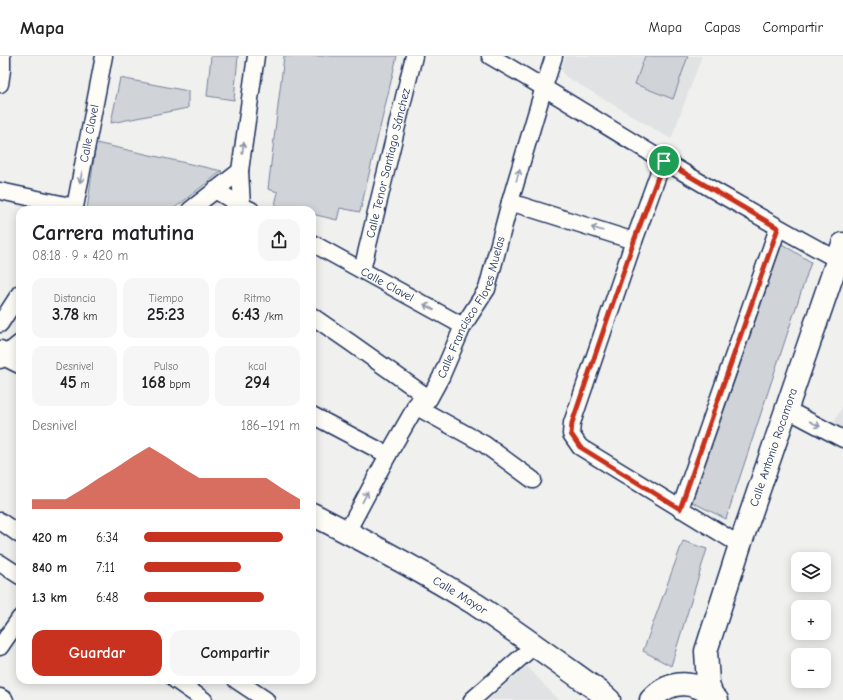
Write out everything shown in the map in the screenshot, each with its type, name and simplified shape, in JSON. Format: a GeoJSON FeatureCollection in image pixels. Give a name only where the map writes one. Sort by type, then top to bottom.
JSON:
{"type":"FeatureCollection","features":[{"type":"Feature","properties":{"kind":"street"},"geometry":{"type":"LineString","coordinates":[[0,84],[2,56]]}},
{"type":"Feature","properties":{"kind":"street","name":"Calle Clavel"},"geometry":{"type":"LineString","coordinates":[[75,206],[104,56]]}},
{"type":"Feature","properties":{"kind":"street"},"geometry":{"type":"LineString","coordinates":[[246,206],[240,171],[256,56]]}},
{"type":"Feature","properties":{"kind":"street","name":"Calle Tenor Santiago Sánchez"},"geometry":{"type":"LineString","coordinates":[[362,270],[414,56]]}},
{"type":"Feature","properties":{"kind":"street"},"geometry":{"type":"LineString","coordinates":[[490,56],[778,228],[840,252]]}},
{"type":"Feature","properties":{"kind":"street","name":"Calle Francisco Flores Muelas"},"geometry":{"type":"LineString","coordinates":[[419,400],[429,398],[441,377],[463,326],[486,289],[510,202],[554,56]]}},
{"type":"Feature","properties":{"kind":"street"},"geometry":{"type":"LineString","coordinates":[[664,161],[634,241],[572,423],[571,434],[580,447],[740,545]]}},
{"type":"Feature","properties":{"kind":"street"},"geometry":{"type":"LineString","coordinates":[[195,206],[240,171]]}},
{"type":"Feature","properties":{"kind":"street"},"geometry":{"type":"LineString","coordinates":[[215,190],[243,206]]}},
{"type":"Feature","properties":{"kind":"street"},"geometry":{"type":"LineString","coordinates":[[0,191],[62,206]]}},
{"type":"Feature","properties":{"kind":"street"},"geometry":{"type":"LineString","coordinates":[[510,202],[634,241]]}},
{"type":"Feature","properties":{"kind":"street"},"geometry":{"type":"LineString","coordinates":[[680,509],[778,228]]}},
{"type":"Feature","properties":{"kind":"street","name":"Calle Clavel"},"geometry":{"type":"LineString","coordinates":[[316,245],[463,326]]}},
{"type":"Feature","properties":{"kind":"street","name":"Calle Antonio Rocamora"},"geometry":{"type":"LineString","coordinates":[[714,697],[708,683],[706,651],[740,545],[840,252]]}},
{"type":"Feature","properties":{"kind":"street"},"geometry":{"type":"LineString","coordinates":[[0,324],[16,299]]}},
{"type":"Feature","properties":{"kind":"street"},"geometry":{"type":"LineString","coordinates":[[316,319],[351,343],[419,400],[484,444],[533,480]]}},
{"type":"Feature","properties":{"kind":"street"},"geometry":{"type":"LineString","coordinates":[[347,532],[419,400]]}},
{"type":"Feature","properties":{"kind":"street"},"geometry":{"type":"LineString","coordinates":[[786,409],[843,439]]}},
{"type":"Feature","properties":{"kind":"street"},"geometry":{"type":"LineString","coordinates":[[316,417],[388,455]]}},
{"type":"Feature","properties":{"kind":"street","name":"Calle Mayor"},"geometry":{"type":"LineString","coordinates":[[316,516],[448,588],[535,645],[604,696],[620,700]]}},
{"type":"Feature","properties":{"kind":"street"},"geometry":{"type":"LineString","coordinates":[[0,521],[16,532]]}},
{"type":"Feature","properties":{"kind":"street"},"geometry":{"type":"LineString","coordinates":[[0,563],[16,573]]}},
{"type":"Feature","properties":{"kind":"street"},"geometry":{"type":"LineString","coordinates":[[0,647],[16,624]]}},
{"type":"Feature","properties":{"kind":"street"},"geometry":{"type":"LineString","coordinates":[[472,700],[535,645]]}},
{"type":"Feature","properties":{"kind":"street","name":"Calle Antonio Rocamora"},"geometry":{"type":"LineString","coordinates":[[673,686],[706,651]]}},
{"type":"Feature","properties":{"kind":"street"},"geometry":{"type":"LineString","coordinates":[[182,684],[197,693]]}},
{"type":"Feature","properties":{"kind":"street"},"geometry":{"type":"LineString","coordinates":[[242,684],[266,700]]}},
{"type":"Feature","properties":{"kind":"street"},"geometry":{"type":"LineString","coordinates":[[651,700],[656,694],[664,689],[682,684],[702,688],[714,697]]}},
{"type":"Feature","properties":{"kind":"street"},"geometry":{"type":"LineString","coordinates":[[0,697],[5,700]]}},
{"type":"Feature","properties":{"kind":"shaded area"},"geometry":{"type":"Polygon","coordinates":[[[211,56],[238,56],[234,100],[207,96],[211,56]]]}},
{"type":"Feature","properties":{"kind":"shaded area"},"geometry":{"type":"Polygon","coordinates":[[[284,56],[397,56],[360,212],[340,208],[337,220],[316,215],[316,206],[275,205],[278,192],[268,189],[284,56]]]}},
{"type":"Feature","properties":{"kind":"shaded area"},"geometry":{"type":"Polygon","coordinates":[[[566,56],[702,56],[671,139],[565,76],[561,68],[566,56]]]}},
{"type":"Feature","properties":{"kind":"shaded area"},"geometry":{"type":"Polygon","coordinates":[[[645,56],[688,56],[673,99],[635,84],[645,56]]]}},
{"type":"Feature","properties":{"kind":"shaded area"},"geometry":{"type":"Polygon","coordinates":[[[120,78],[188,91],[188,108],[111,123],[120,78]]]}},
{"type":"Feature","properties":{"kind":"shaded area"},"geometry":{"type":"Polygon","coordinates":[[[96,143],[222,171],[177,206],[88,206],[96,143]]]}},
{"type":"Feature","properties":{"kind":"shaded area"},"geometry":{"type":"Polygon","coordinates":[[[782,244],[811,262],[726,519],[692,502],[782,244]]]}},
{"type":"Feature","properties":{"kind":"shaded area"},"geometry":{"type":"Polygon","coordinates":[[[843,406],[843,431],[832,425],[843,406]]]}},
{"type":"Feature","properties":{"kind":"shaded area"},"geometry":{"type":"Polygon","coordinates":[[[683,541],[707,549],[671,666],[643,651],[683,541]]]}},
{"type":"Feature","properties":{"kind":"shaded area"},"geometry":{"type":"Polygon","coordinates":[[[527,666],[558,700],[488,700],[527,666]]]}},
{"type":"Feature","properties":{"kind":"route"},"geometry":{"type":"LineString","coordinates":[[664,161],[778,228],[680,509],[580,447],[571,434],[572,423],[634,241],[664,161]]}}]}
